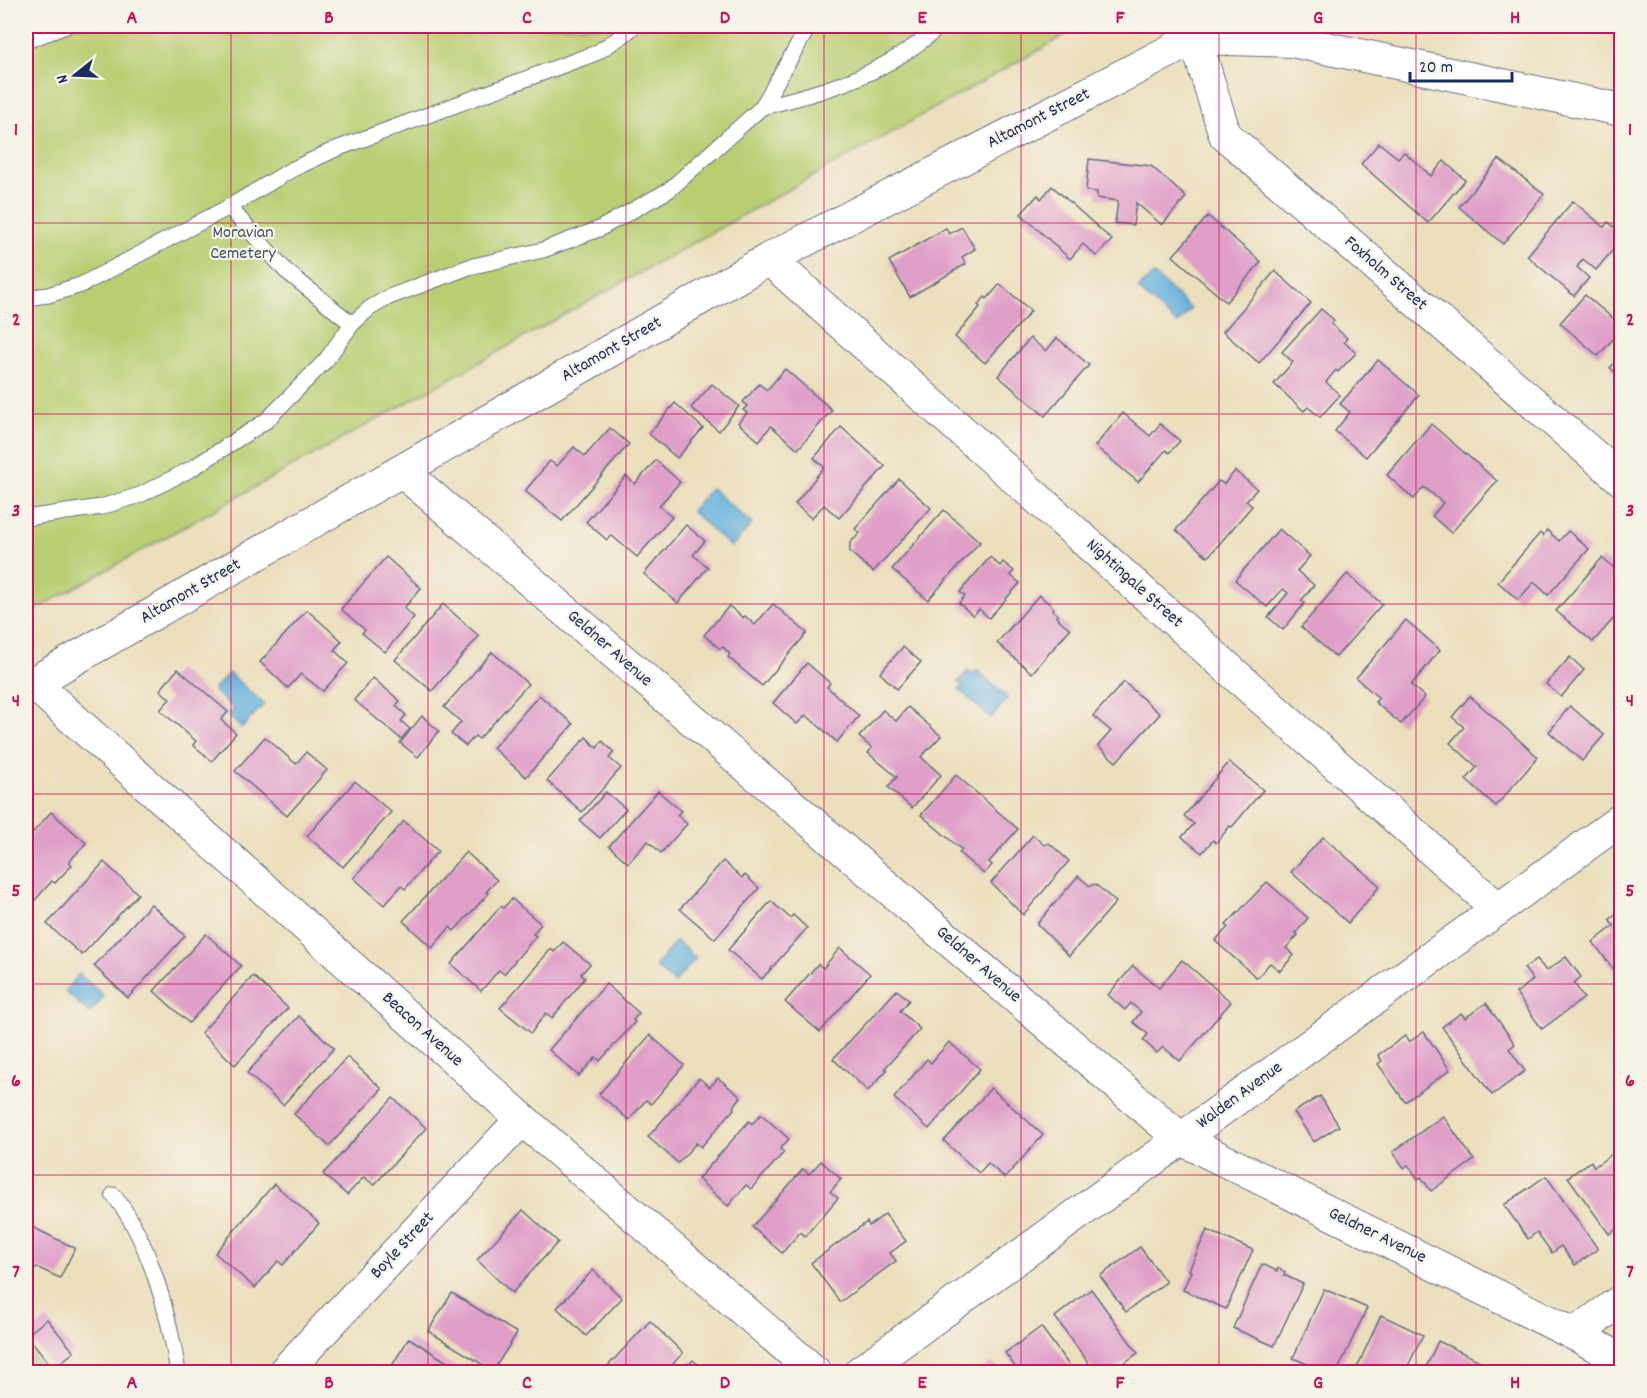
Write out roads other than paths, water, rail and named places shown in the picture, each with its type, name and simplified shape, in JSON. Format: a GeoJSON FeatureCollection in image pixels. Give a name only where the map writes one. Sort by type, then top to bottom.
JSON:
{"type":"FeatureCollection","features":[{"type":"Feature","properties":{"kind":"street"},"geometry":{"type":"LineString","coordinates":[[1199,32],[1292,41],[1622,110]]}},
{"type":"Feature","properties":{"kind":"street","name":"Altamont Street"},"geometry":{"type":"LineString","coordinates":[[29,685],[769,259],[1199,32]]}},
{"type":"Feature","properties":{"kind":"street","name":"Foxholm Street"},"geometry":{"type":"LineString","coordinates":[[1199,32],[1225,135],[1622,480]]}},
{"type":"Feature","properties":{"kind":"street","name":"Nightingale Street"},"geometry":{"type":"LineString","coordinates":[[769,259],[1498,909]]}},
{"type":"Feature","properties":{"kind":"street","name":"Geldner Avenue"},"geometry":{"type":"LineString","coordinates":[[402,471],[1180,1139],[1622,1360]]}},
{"type":"Feature","properties":{"kind":"street","name":"Beacon Avenue"},"geometry":{"type":"LineString","coordinates":[[29,685],[522,1119],[815,1372]]}},
{"type":"Feature","properties":{"kind":"street","name":"Walden Avenue"},"geometry":{"type":"LineString","coordinates":[[860,1372],[1622,819]]}},
{"type":"Feature","properties":{"kind":"street","name":"Boyle Street"},"geometry":{"type":"LineString","coordinates":[[284,1372],[522,1119]]}},
{"type":"Feature","properties":{"kind":"street"},"geometry":{"type":"LineString","coordinates":[[1574,1334],[1622,1300]]}},
{"type":"Feature","properties":{"kind":"lane"},"geometry":{"type":"LineString","coordinates":[[26,41],[66,26]]}},
{"type":"Feature","properties":{"kind":"lane"},"geometry":{"type":"LineString","coordinates":[[26,297],[48,295],[81,285],[229,207],[291,170],[336,149],[596,53],[634,26]]}},
{"type":"Feature","properties":{"kind":"lane"},"geometry":{"type":"LineString","coordinates":[[26,518],[101,507],[140,495],[191,470],[266,421],[326,360],[352,324],[370,308],[389,297],[469,267],[543,250],[599,229],[669,190],[762,107],[809,26]]}},
{"type":"Feature","properties":{"kind":"lane"},"geometry":{"type":"LineString","coordinates":[[762,107],[822,92],[876,70],[906,53],[940,26]]}},
{"type":"Feature","properties":{"kind":"lane"},"geometry":{"type":"LineString","coordinates":[[229,207],[286,271],[352,324]]}},
{"type":"Feature","properties":{"kind":"lane"},"geometry":{"type":"LineString","coordinates":[[113,1195],[133,1225],[149,1260],[166,1317],[178,1372]]}},
{"type":"Feature","properties":{"kind":"water"},"geometry":{"type":"Polygon","coordinates":[[[1153,274],[1191,309],[1177,324],[1138,289],[1153,274]]]}},
{"type":"Feature","properties":{"kind":"water"},"geometry":{"type":"Polygon","coordinates":[[[711,488],[752,524],[731,547],[691,511],[711,488]]]}},
{"type":"Feature","properties":{"kind":"water"},"geometry":{"type":"Polygon","coordinates":[[[977,670],[1008,698],[991,718],[959,690],[963,686],[958,682],[968,671],[973,674],[977,670]]]}},
{"type":"Feature","properties":{"kind":"water"},"geometry":{"type":"Polygon","coordinates":[[[229,673],[264,704],[242,728],[228,716],[234,709],[213,690],[229,673]]]}},
{"type":"Feature","properties":{"kind":"water"},"geometry":{"type":"Polygon","coordinates":[[[676,941],[696,958],[674,983],[655,967],[676,941]]]}},
{"type":"Feature","properties":{"kind":"water"},"geometry":{"type":"Polygon","coordinates":[[[79,974],[104,996],[90,1013],[65,992],[79,974]]]}},
{"type":"Feature","properties":{"kind":"park label","name":"Moravian Cemetery"},"geometry":{"type":"Point","coordinates":[243,243]}}]}
